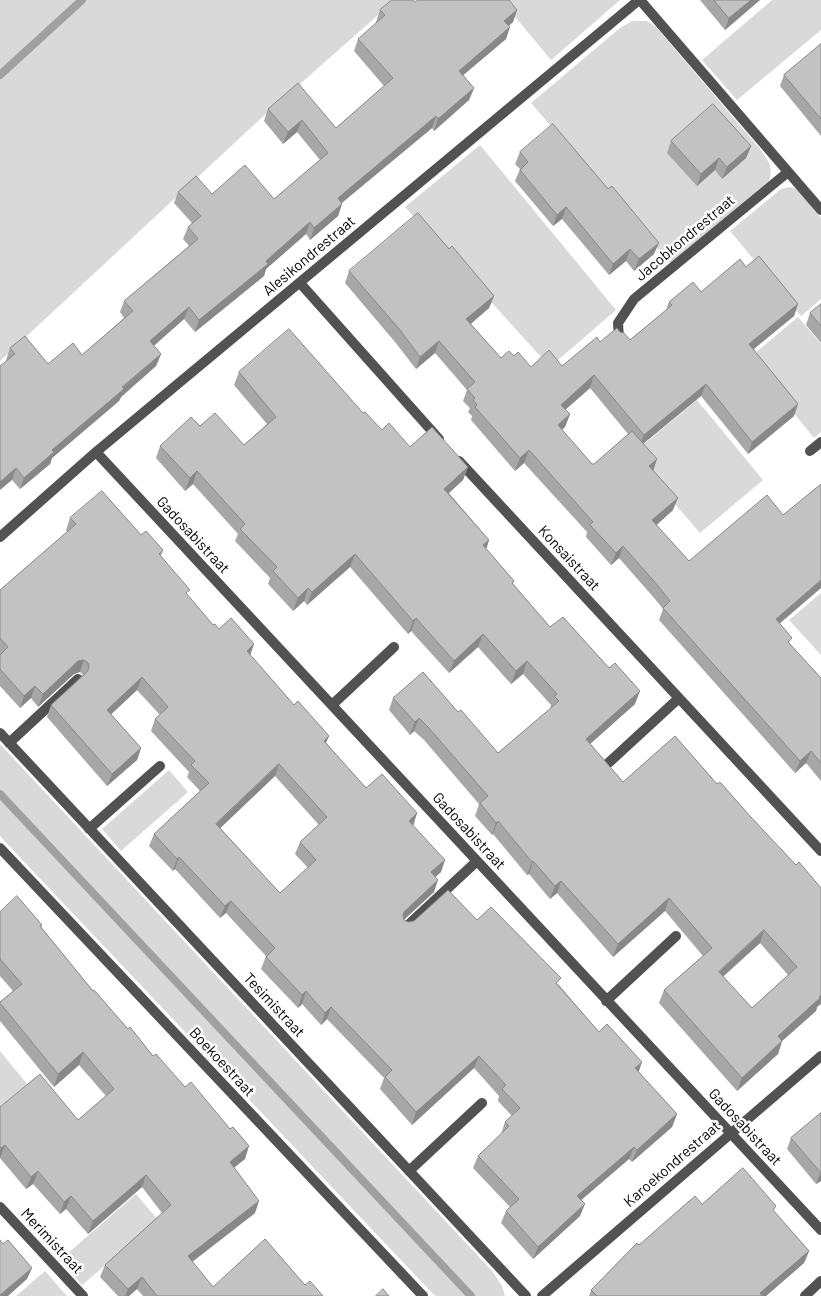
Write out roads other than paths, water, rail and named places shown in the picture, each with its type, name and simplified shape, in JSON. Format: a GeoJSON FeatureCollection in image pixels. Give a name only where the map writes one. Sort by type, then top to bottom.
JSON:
{"type":"FeatureCollection","features":[{"type":"Feature","properties":{"kind":"street"},"geometry":{"type":"LineString","coordinates":[[640,0],[821,210]]}},
{"type":"Feature","properties":{"kind":"street","name":"Alesikondrestraat"},"geometry":{"type":"LineString","coordinates":[[0,537],[96,452],[640,0]]}},
{"type":"Feature","properties":{"kind":"street","name":"Jacobkondrestraat"},"geometry":{"type":"LineString","coordinates":[[619,338],[618,323],[634,299],[788,172]]}},
{"type":"Feature","properties":{"kind":"street","name":"Konsaistraat"},"geometry":{"type":"LineString","coordinates":[[300,283],[456,457],[821,850]]}},
{"type":"Feature","properties":{"kind":"street"},"geometry":{"type":"LineString","coordinates":[[810,451],[821,442]]}},
{"type":"Feature","properties":{"kind":"street","name":"Gadosabistraat"},"geometry":{"type":"LineString","coordinates":[[96,452],[821,1230]]}},
{"type":"Feature","properties":{"kind":"street"},"geometry":{"type":"LineString","coordinates":[[332,705],[394,648]]}},
{"type":"Feature","properties":{"kind":"street"},"geometry":{"type":"LineString","coordinates":[[9,743],[78,679]]}},
{"type":"Feature","properties":{"kind":"street"},"geometry":{"type":"LineString","coordinates":[[604,767],[679,698]]}},
{"type":"Feature","properties":{"kind":"street","name":"Tesimistraat"},"geometry":{"type":"LineString","coordinates":[[0,733],[526,1296]]}},
{"type":"Feature","properties":{"kind":"street"},"geometry":{"type":"LineString","coordinates":[[89,829],[160,766]]}},
{"type":"Feature","properties":{"kind":"street","name":"Boekoestraat"},"geometry":{"type":"LineString","coordinates":[[2,853],[423,1296]]}},
{"type":"Feature","properties":{"kind":"street"},"geometry":{"type":"LineString","coordinates":[[405,928],[477,861]]}},
{"type":"Feature","properties":{"kind":"street"},"geometry":{"type":"LineString","coordinates":[[606,1001],[676,936]]}},
{"type":"Feature","properties":{"kind":"street","name":"Karoekondrestraat"},"geometry":{"type":"LineString","coordinates":[[542,1296],[821,1056]]}},
{"type":"Feature","properties":{"kind":"street"},"geometry":{"type":"LineString","coordinates":[[409,1171],[482,1103]]}},
{"type":"Feature","properties":{"kind":"street","name":"Merimistraat"},"geometry":{"type":"LineString","coordinates":[[0,1207],[83,1296]]}},
{"type":"Feature","properties":{"kind":"street"},"geometry":{"type":"LineString","coordinates":[[805,1296],[821,1281]]}},
{"type":"Feature","properties":{"kind":"waterway"},"geometry":{"type":"LineString","coordinates":[[0,75],[82,0]]}},
{"type":"Feature","properties":{"kind":"waterway"},"geometry":{"type":"LineString","coordinates":[[0,794],[471,1296]]}}]}
